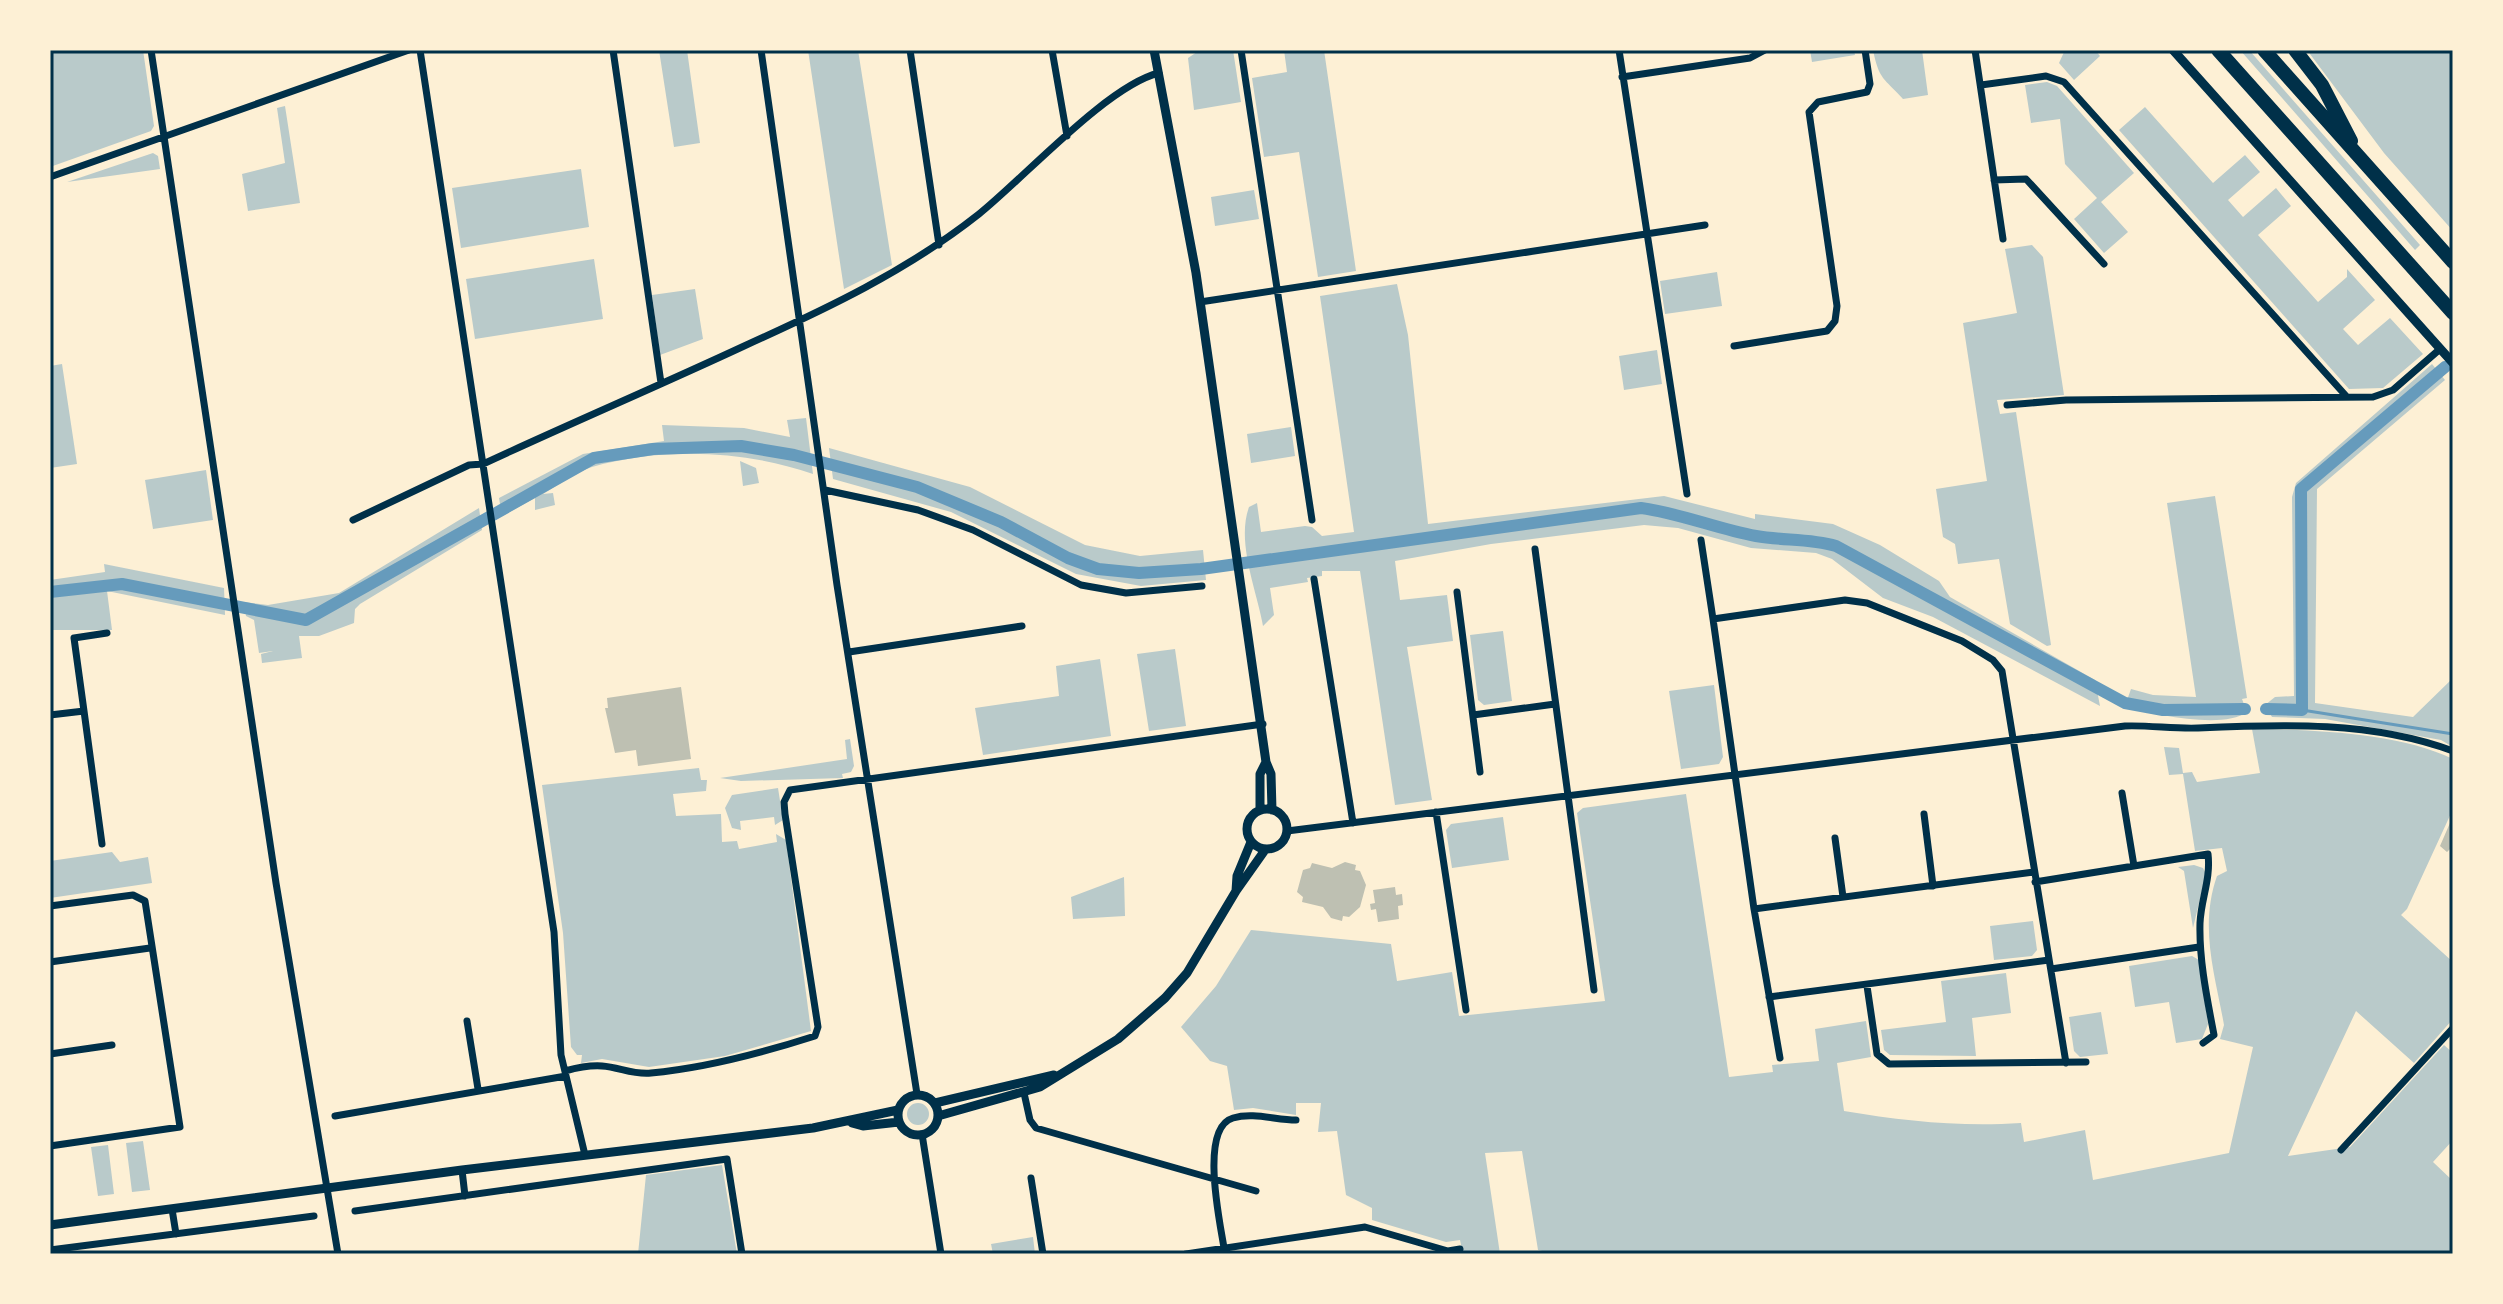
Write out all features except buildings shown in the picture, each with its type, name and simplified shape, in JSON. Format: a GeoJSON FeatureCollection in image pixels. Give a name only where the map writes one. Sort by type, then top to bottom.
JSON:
{"type":"FeatureCollection","features":[{"type":"Feature","properties":{"kind":"highway"},"geometry":{"type":"LineString","coordinates":[[2218,50],[2453,313]]}},
{"type":"Feature","properties":{"kind":"highway"},"geometry":{"type":"LineString","coordinates":[[2264,50],[2453,262]]}},
{"type":"Feature","properties":{"kind":"highway"},"geometry":{"type":"LineString","coordinates":[[2295,50],[2322,85],[2361,159]]}},
{"type":"Feature","properties":{"kind":"street"},"geometry":{"type":"LineString","coordinates":[[151,50],[299,1033],[338,1254]]}},
{"type":"Feature","properties":{"kind":"street"},"geometry":{"type":"LineString","coordinates":[[50,177],[409,50]]}},
{"type":"Feature","properties":{"kind":"street"},"geometry":{"type":"LineString","coordinates":[[420,50],[554,932],[565,1074],[585,1155]]}},
{"type":"Feature","properties":{"kind":"street"},"geometry":{"type":"LineString","coordinates":[[613,50],[661,383]]}},
{"type":"Feature","properties":{"kind":"street"},"geometry":{"type":"LineString","coordinates":[[761,50],[867,779],[917,1094]]}},
{"type":"Feature","properties":{"kind":"street"},"geometry":{"type":"LineString","coordinates":[[910,50],[939,245]]}},
{"type":"Feature","properties":{"kind":"street"},"geometry":{"type":"LineString","coordinates":[[1052,50],[1067,136]]}},
{"type":"Feature","properties":{"kind":"street"},"geometry":{"type":"LineString","coordinates":[[1154,50],[1200,302],[1263,724],[1266,762],[1271,774],[1272,810]]}},
{"type":"Feature","properties":{"kind":"street"},"geometry":{"type":"LineString","coordinates":[[1241,50],[1312,520]]}},
{"type":"Feature","properties":{"kind":"street"},"geometry":{"type":"LineString","coordinates":[[1619,50],[1687,494]]}},
{"type":"Feature","properties":{"kind":"street"},"geometry":{"type":"LineString","coordinates":[[1622,77],[1750,58],[1765,50]]}},
{"type":"Feature","properties":{"kind":"street"},"geometry":{"type":"LineString","coordinates":[[1734,346],[1824,332],[1835,321],[1837,306],[1809,112],[1818,102],[1867,92],[1870,84],[1865,50]]}},
{"type":"Feature","properties":{"kind":"street"},"geometry":{"type":"LineString","coordinates":[[1975,50],[2003,239]]}},
{"type":"Feature","properties":{"kind":"street"},"geometry":{"type":"LineString","coordinates":[[2173,50],[2453,363]]}},
{"type":"Feature","properties":{"kind":"street"},"geometry":{"type":"LineString","coordinates":[[353,520],[469,465],[483,464],[865,290],[939,245],[1127,86],[1159,73]]}},
{"type":"Feature","properties":{"kind":"street"},"geometry":{"type":"LineString","coordinates":[[1981,85],[2046,76],[2064,82],[2347,397]]}},
{"type":"Feature","properties":{"kind":"street"},"geometry":{"type":"LineString","coordinates":[[1994,180],[2026,179],[2104,264]]}},
{"type":"Feature","properties":{"kind":"street"},"geometry":{"type":"LineString","coordinates":[[1200,302],[1705,225]]}},
{"type":"Feature","properties":{"kind":"street"},"geometry":{"type":"LineString","coordinates":[[2007,405],[2066,400],[2373,397],[2393,390],[2440,349]]}},
{"type":"Feature","properties":{"kind":"street"},"geometry":{"type":"LineString","coordinates":[[825,490],[918,510],[973,530],[1081,585],[1126,593],[1202,586]]}},
{"type":"Feature","properties":{"kind":"street"},"geometry":{"type":"LineString","coordinates":[[1701,540],[1754,909],[1780,1058]]}},
{"type":"Feature","properties":{"kind":"street"},"geometry":{"type":"LineString","coordinates":[[1535,549],[1594,990]]}},
{"type":"Feature","properties":{"kind":"street"},"geometry":{"type":"LineString","coordinates":[[1314,579],[1353,823]]}},
{"type":"Feature","properties":{"kind":"street"},"geometry":{"type":"LineString","coordinates":[[1457,592],[1480,772]]}},
{"type":"Feature","properties":{"kind":"street"},"geometry":{"type":"LineString","coordinates":[[1713,619],[1845,600],[1867,603],[1962,641],[1993,660],[2002,671],[2066,1063]]}},
{"type":"Feature","properties":{"kind":"street"},"geometry":{"type":"LineString","coordinates":[[849,652],[1022,626]]}},
{"type":"Feature","properties":{"kind":"street"},"geometry":{"type":"LineString","coordinates":[[102,844],[74,638],[107,633]]}},
{"type":"Feature","properties":{"kind":"street"},"geometry":{"type":"LineString","coordinates":[[1473,715],[1555,704]]}},
{"type":"Feature","properties":{"kind":"street"},"geometry":{"type":"LineString","coordinates":[[50,715],[84,711]]}},
{"type":"Feature","properties":{"kind":"street"},"geometry":{"type":"LineString","coordinates":[[335,1116],[565,1074],[595,1065],[638,1074],[743,1059],[787,1042],[815,1036],[818,1027],[784,802],[790,790],[1263,724]]}},
{"type":"Feature","properties":{"kind":"street"},"geometry":{"type":"LineString","coordinates":[[1287,831],[2125,726],[2195,728],[2293,724],[2407,738],[2453,751]]}},
{"type":"Feature","properties":{"kind":"street"},"geometry":{"type":"LineString","coordinates":[[1236,891],[1237,876],[1251,842],[1248,824],[1260,810],[1260,774],[1266,762]]}},
{"type":"Feature","properties":{"kind":"street"},"geometry":{"type":"LineString","coordinates":[[2122,793],[2134,866]]}},
{"type":"Feature","properties":{"kind":"street"},"geometry":{"type":"LineString","coordinates":[[938,1116],[1024,1093],[1118,1039],[1165,998],[1204,949],[1236,891],[1265,850],[1282,843],[1287,831],[1284,818],[1272,810],[1260,810]]}},
{"type":"Feature","properties":{"kind":"street"},"geometry":{"type":"LineString","coordinates":[[1436,812],[1466,1010]]}},
{"type":"Feature","properties":{"kind":"street"},"geometry":{"type":"LineString","coordinates":[[1924,814],[1933,886]]}},
{"type":"Feature","properties":{"kind":"street"},"geometry":{"type":"LineString","coordinates":[[1835,838],[1843,897]]}},
{"type":"Feature","properties":{"kind":"street"},"geometry":{"type":"LineString","coordinates":[[1251,842],[1265,850]]}},
{"type":"Feature","properties":{"kind":"street"},"geometry":{"type":"LineString","coordinates":[[2035,882],[2208,854],[2210,876],[2200,917],[2199,947],[2214,1035],[2203,1043]]}},
{"type":"Feature","properties":{"kind":"street"},"geometry":{"type":"LineString","coordinates":[[1754,909],[2034,872]]}},
{"type":"Feature","properties":{"kind":"street"},"geometry":{"type":"LineString","coordinates":[[50,906],[133,895],[145,901],[180,1127],[50,1146]]}},
{"type":"Feature","properties":{"kind":"street"},"geometry":{"type":"LineString","coordinates":[[1769,997],[2199,947]]}},
{"type":"Feature","properties":{"kind":"street"},"geometry":{"type":"LineString","coordinates":[[50,962],[150,948]]}},
{"type":"Feature","properties":{"kind":"street"},"geometry":{"type":"LineString","coordinates":[[1867,986],[1877,1054],[1889,1064],[2086,1062]]}},
{"type":"Feature","properties":{"kind":"street"},"geometry":{"type":"LineString","coordinates":[[467,1021],[478,1089]]}},
{"type":"Feature","properties":{"kind":"street"},"geometry":{"type":"LineString","coordinates":[[2341,1150],[2453,1028]]}},
{"type":"Feature","properties":{"kind":"street"},"geometry":{"type":"LineString","coordinates":[[50,1054],[112,1045]]}},
{"type":"Feature","properties":{"kind":"street"},"geometry":{"type":"LineString","coordinates":[[935,1103],[1057,1074]]}},
{"type":"Feature","properties":{"kind":"street"},"geometry":{"type":"LineString","coordinates":[[1024,1093],[1030,1120],[1036,1128],[1256,1191]]}},
{"type":"Feature","properties":{"kind":"street"},"geometry":{"type":"LineString","coordinates":[[917,1094],[927,1096],[935,1103],[938,1116],[935,1126],[922,1134],[911,1134],[899,1122],[898,1110],[905,1099],[917,1094]]}},
{"type":"Feature","properties":{"kind":"street"},"geometry":{"type":"LineString","coordinates":[[852,1123],[862,1117],[898,1110]]}},
{"type":"Feature","properties":{"kind":"street"},"geometry":{"type":"LineString","coordinates":[[1224,1248],[1213,1162],[1222,1127],[1230,1119],[1256,1116],[1296,1120]]}},
{"type":"Feature","properties":{"kind":"street"},"geometry":{"type":"LineString","coordinates":[[50,1225],[585,1155],[852,1123],[863,1126],[899,1122]]}},
{"type":"Feature","properties":{"kind":"street"},"geometry":{"type":"LineString","coordinates":[[922,1134],[941,1254]]}},
{"type":"Feature","properties":{"kind":"street"},"geometry":{"type":"LineString","coordinates":[[355,1211],[727,1159],[742,1254]]}},
{"type":"Feature","properties":{"kind":"street"},"geometry":{"type":"LineString","coordinates":[[462,1170],[465,1196]]}},
{"type":"Feature","properties":{"kind":"street"},"geometry":{"type":"LineString","coordinates":[[1031,1178],[1043,1254]]}},
{"type":"Feature","properties":{"kind":"street"},"geometry":{"type":"LineString","coordinates":[[172,1209],[176,1234]]}},
{"type":"Feature","properties":{"kind":"street"},"geometry":{"type":"LineString","coordinates":[[50,1250],[314,1216]]}},
{"type":"Feature","properties":{"kind":"street"},"geometry":{"type":"LineString","coordinates":[[1186,1254],[1365,1227],[1448,1251],[1460,1249]]}},
{"type":"Feature","properties":{"kind":"shaded area"},"geometry":{"type":"Polygon","coordinates":[[[50,50],[143,50],[154,126],[151,131],[50,167],[50,50]]]}},
{"type":"Feature","properties":{"kind":"shaded area"},"geometry":{"type":"Polygon","coordinates":[[[659,50],[687,50],[700,143],[674,147],[659,50]]]}},
{"type":"Feature","properties":{"kind":"shaded area"},"geometry":{"type":"Polygon","coordinates":[[[808,50],[858,50],[892,265],[844,289],[808,50]]]}},
{"type":"Feature","properties":{"kind":"shaded area"},"geometry":{"type":"Polygon","coordinates":[[[1200,50],[1233,50],[1241,102],[1194,110],[1188,58],[1200,50]]]}},
{"type":"Feature","properties":{"kind":"shaded area"},"geometry":{"type":"Polygon","coordinates":[[[1284,50],[1324,50],[1356,271],[1318,277],[1299,152],[1264,157],[1252,78],[1287,72],[1284,50]]]}},
{"type":"Feature","properties":{"kind":"shaded area"},"geometry":{"type":"Polygon","coordinates":[[[1810,50],[1854,50],[1855,55],[1812,62],[1810,50]]]}},
{"type":"Feature","properties":{"kind":"shaded area"},"geometry":{"type":"Polygon","coordinates":[[[1873,50],[1922,50],[1928,95],[1903,99],[1880,73],[1873,50]]]}},
{"type":"Feature","properties":{"kind":"shaded area"},"geometry":{"type":"Polygon","coordinates":[[[2065,50],[2095,50],[2100,56],[2074,80],[2059,63],[2065,50]]]}},
{"type":"Feature","properties":{"kind":"shaded area"},"geometry":{"type":"Polygon","coordinates":[[[2240,50],[2249,50],[2420,245],[2415,250],[2240,50]]]}},
{"type":"Feature","properties":{"kind":"shaded area"},"geometry":{"type":"Polygon","coordinates":[[[2307,50],[2453,50],[2453,231],[2384,153],[2307,50]]]}},
{"type":"Feature","properties":{"kind":"shaded area"},"geometry":{"type":"Polygon","coordinates":[[[2047,82],[2057,86],[2134,173],[2101,202],[2128,232],[2104,253],[2074,219],[2097,198],[2065,164],[2060,119],[2031,123],[2025,85],[2047,82]]]}},
{"type":"Feature","properties":{"kind":"shaded area"},"geometry":{"type":"Polygon","coordinates":[[[285,106],[300,203],[248,211],[242,174],[285,163],[277,108],[285,106]]]}},
{"type":"Feature","properties":{"kind":"shaded area"},"geometry":{"type":"Polygon","coordinates":[[[2145,107],[2213,183],[2245,155],[2260,172],[2228,200],[2243,217],[2276,188],[2291,206],[2258,235],[2318,302],[2347,277],[2347,269],[2375,300],[2343,329],[2358,345],[2390,318],[2423,354],[2383,388],[2349,389],[2119,130],[2145,107]]]}},
{"type":"Feature","properties":{"kind":"shaded area"},"geometry":{"type":"Polygon","coordinates":[[[153,153],[158,156],[160,169],[67,182],[153,153]]]}},
{"type":"Feature","properties":{"kind":"shaded area"},"geometry":{"type":"Polygon","coordinates":[[[581,169],[589,227],[461,248],[452,188],[581,169]]]}},
{"type":"Feature","properties":{"kind":"shaded area"},"geometry":{"type":"Polygon","coordinates":[[[1254,190],[1259,219],[1215,226],[1211,197],[1254,190]]]}},
{"type":"Feature","properties":{"kind":"shaded area"},"geometry":{"type":"Polygon","coordinates":[[[2032,245],[2043,257],[2064,395],[1997,400],[2000,414],[2016,412],[2051,645],[2047,646],[2010,624],[1999,559],[1958,564],[1955,544],[1943,537],[1936,489],[1987,481],[1963,323],[2017,313],[2005,249],[2032,245]]]}},
{"type":"Feature","properties":{"kind":"shaded area"},"geometry":{"type":"Polygon","coordinates":[[[594,259],[603,319],[475,339],[466,279],[594,259]]]}},
{"type":"Feature","properties":{"kind":"shaded area"},"geometry":{"type":"Polygon","coordinates":[[[1717,272],[1722,306],[1665,314],[1660,281],[1717,272]]]}},
{"type":"Feature","properties":{"kind":"shaded area"},"geometry":{"type":"Polygon","coordinates":[[[1397,284],[1408,335],[1428,524],[1664,496],[1755,519],[1755,514],[1833,524],[1880,545],[1939,581],[1950,597],[2095,680],[2100,706],[1933,617],[1883,598],[1832,559],[1816,553],[1751,548],[1678,528],[1644,525],[1491,544],[1395,561],[1400,600],[1447,595],[1453,641],[1407,647],[1432,800],[1395,805],[1360,571],[1322,571],[1322,576],[1307,578],[1308,582],[1270,588],[1274,615],[1263,626],[1245,536],[1249,507],[1257,503],[1261,532],[1305,526],[1312,527],[1322,536],[1354,532],[1320,296],[1397,284]]]}},
{"type":"Feature","properties":{"kind":"shaded area"},"geometry":{"type":"Polygon","coordinates":[[[695,289],[703,339],[660,355],[652,295],[695,289]]]}},
{"type":"Feature","properties":{"kind":"shaded area"},"geometry":{"type":"Polygon","coordinates":[[[1657,350],[1662,384],[1624,390],[1619,356],[1657,350]]]}},
{"type":"Feature","properties":{"kind":"shaded area"},"geometry":{"type":"Polygon","coordinates":[[[62,364],[77,464],[50,468],[50,366],[62,364]]]}},
{"type":"Feature","properties":{"kind":"shaded area"},"geometry":{"type":"Polygon","coordinates":[[[2432,364],[2445,380],[2317,489],[2315,703],[2413,717],[2453,678],[2453,747],[2441,740],[2325,719],[2272,717],[2265,705],[2275,697],[2294,696],[2292,497],[2296,483],[2432,364]]]}},
{"type":"Feature","properties":{"kind":"shaded area"},"geometry":{"type":"Polygon","coordinates":[[[806,418],[813,474],[732,456],[646,456],[586,469],[543,494],[553,493],[555,505],[535,510],[535,498],[502,516],[499,498],[583,454],[664,441],[662,425],[744,428],[790,437],[787,420],[806,418]]]}},
{"type":"Feature","properties":{"kind":"shaded area"},"geometry":{"type":"Polygon","coordinates":[[[1291,427],[1295,456],[1251,463],[1247,434],[1291,427]]]}},
{"type":"Feature","properties":{"kind":"shaded area"},"geometry":{"type":"Polygon","coordinates":[[[829,448],[970,487],[1085,545],[1140,556],[1203,550],[1206,580],[1141,586],[1076,574],[951,512],[833,479],[829,448]]]}},
{"type":"Feature","properties":{"kind":"shaded area"},"geometry":{"type":"Polygon","coordinates":[[[740,461],[756,468],[759,483],[743,486],[740,461]]]}},
{"type":"Feature","properties":{"kind":"shaded area"},"geometry":{"type":"Polygon","coordinates":[[[206,470],[213,520],[153,529],[145,480],[206,470]]]}},
{"type":"Feature","properties":{"kind":"shaded area"},"geometry":{"type":"Polygon","coordinates":[[[2215,496],[2247,698],[2242,699],[2247,712],[2222,720],[2205,720],[2125,706],[2131,689],[2153,695],[2196,697],[2167,503],[2215,496]]]}},
{"type":"Feature","properties":{"kind":"shaded area"},"geometry":{"type":"Polygon","coordinates":[[[479,508],[482,530],[360,604],[355,609],[354,623],[319,636],[299,636],[302,658],[262,663],[261,654],[273,651],[259,653],[254,620],[246,616],[244,602],[268,605],[339,593],[479,508]]]}},
{"type":"Feature","properties":{"kind":"shaded area"},"geometry":{"type":"Polygon","coordinates":[[[104,564],[224,588],[225,615],[107,591],[112,630],[50,630],[50,580],[105,572],[104,564]]]}},
{"type":"Feature","properties":{"kind":"shaded area"},"geometry":{"type":"Polygon","coordinates":[[[1503,631],[1512,701],[1484,705],[1478,700],[1470,635],[1503,631]]]}},
{"type":"Feature","properties":{"kind":"shaded area"},"geometry":{"type":"Polygon","coordinates":[[[1175,649],[1186,726],[1149,731],[1137,654],[1175,649]]]}},
{"type":"Feature","properties":{"kind":"shaded area"},"geometry":{"type":"Polygon","coordinates":[[[1100,659],[1111,736],[983,755],[975,708],[1059,696],[1056,666],[1100,659]]]}},
{"type":"Feature","properties":{"kind":"shaded area"},"geometry":{"type":"Polygon","coordinates":[[[1714,685],[1723,757],[1719,764],[1681,769],[1669,691],[1714,685]]]}},
{"type":"Feature","properties":{"kind":"shaded area"},"geometry":{"type":"Polygon","coordinates":[[[2252,729],[2355,734],[2407,743],[2453,759],[2453,809],[2407,909],[2401,915],[2453,962],[2453,1019],[2414,1063],[2356,1011],[2288,1156],[2350,1147],[2444,1045],[2453,1053],[2453,1140],[2433,1162],[2453,1181],[2453,1254],[1555,1254],[1538,1250],[1522,1151],[1485,1153],[1500,1254],[1463,1254],[1460,1240],[1446,1242],[1372,1220],[1372,1208],[1346,1195],[1337,1131],[1318,1132],[1321,1103],[1296,1103],[1296,1115],[1253,1108],[1234,1110],[1227,1066],[1210,1061],[1181,1027],[1216,986],[1251,930],[1391,944],[1397,981],[1452,972],[1459,1016],[1605,1001],[1577,813],[1583,808],[1686,794],[1729,1077],[1773,1072],[1772,1065],[1819,1061],[1815,1029],[1866,1021],[1871,1057],[1837,1063],[1844,1111],[1932,1122],[2021,1123],[2024,1142],[2085,1130],[2093,1180],[2229,1153],[2253,1047],[2220,1039],[2224,1025],[2210,950],[2209,914],[2217,876],[2227,871],[2222,848],[2195,851],[2183,774],[2169,775],[2164,747],[2179,748],[2183,773],[2192,772],[2197,782],[2260,773],[2252,729]]]}},
{"type":"Feature","properties":{"kind":"shaded area"},"geometry":{"type":"Polygon","coordinates":[[[850,739],[854,766],[851,772],[842,774],[843,778],[741,781],[720,778],[847,759],[845,740],[850,739]]]}},
{"type":"Feature","properties":{"kind":"shaded area"},"geometry":{"type":"Polygon","coordinates":[[[699,768],[701,780],[707,780],[706,791],[673,794],[676,816],[721,814],[722,842],[737,841],[739,849],[777,842],[776,834],[786,840],[811,1031],[725,1056],[649,1067],[602,1059],[581,1063],[582,1055],[577,1055],[571,1047],[563,933],[542,785],[699,768]]]}},
{"type":"Feature","properties":{"kind":"shaded area"},"geometry":{"type":"Polygon","coordinates":[[[778,788],[783,820],[775,825],[774,817],[740,821],[741,830],[732,828],[725,808],[732,795],[778,788]]]}},
{"type":"Feature","properties":{"kind":"shaded area"},"geometry":{"type":"Polygon","coordinates":[[[1503,817],[1509,860],[1452,868],[1446,830],[1451,824],[1503,817]]]}},
{"type":"Feature","properties":{"kind":"shaded area"},"geometry":{"type":"Polygon","coordinates":[[[112,852],[120,862],[148,857],[152,883],[50,898],[50,861],[112,852]]]}},
{"type":"Feature","properties":{"kind":"shaded area"},"geometry":{"type":"Polygon","coordinates":[[[2194,865],[2203,868],[2206,874],[2193,928],[2184,871],[2178,867],[2194,865]]]}},
{"type":"Feature","properties":{"kind":"shaded area"},"geometry":{"type":"Polygon","coordinates":[[[1124,877],[1125,916],[1073,919],[1071,897],[1124,877]]]}},
{"type":"Feature","properties":{"kind":"shaded area"},"geometry":{"type":"Polygon","coordinates":[[[2033,921],[2037,950],[2032,956],[1994,960],[1990,926],[2033,921]]]}},
{"type":"Feature","properties":{"kind":"shaded area"},"geometry":{"type":"Polygon","coordinates":[[[2192,956],[2199,960],[2208,1024],[2202,1039],[2176,1043],[2169,1002],[2135,1007],[2129,966],[2192,956]]]}},
{"type":"Feature","properties":{"kind":"shaded area"},"geometry":{"type":"Polygon","coordinates":[[[2006,973],[2011,1013],[1972,1018],[1976,1056],[1890,1055],[1884,1050],[1881,1030],[1946,1022],[1941,981],[2006,973]]]}},
{"type":"Feature","properties":{"kind":"shaded area"},"geometry":{"type":"Polygon","coordinates":[[[2101,1012],[2108,1054],[2080,1057],[2074,1051],[2069,1017],[2101,1012]]]}},
{"type":"Feature","properties":{"kind":"shaded area"},"geometry":{"type":"Polygon","coordinates":[[[918,1103],[926,1106],[929,1114],[926,1122],[918,1125],[910,1122],[907,1114],[910,1106],[918,1103]]]}},
{"type":"Feature","properties":{"kind":"shaded area"},"geometry":{"type":"Polygon","coordinates":[[[143,1141],[150,1190],[132,1192],[126,1143],[143,1141]]]}},
{"type":"Feature","properties":{"kind":"shaded area"},"geometry":{"type":"Polygon","coordinates":[[[108,1145],[114,1194],[98,1196],[91,1147],[108,1145]]]}},
{"type":"Feature","properties":{"kind":"shaded area"},"geometry":{"type":"Polygon","coordinates":[[[722,1165],[737,1254],[638,1254],[646,1175],[722,1165]]]}},
{"type":"Feature","properties":{"kind":"shaded area"},"geometry":{"type":"Polygon","coordinates":[[[1033,1237],[1035,1254],[993,1254],[991,1244],[1033,1237]]]}},
{"type":"Feature","properties":{"kind":"waterway"},"geometry":{"type":"LineString","coordinates":[[2266,709],[2302,710],[2301,489],[2445,367]]}},
{"type":"Feature","properties":{"kind":"waterway"},"geometry":{"type":"LineString","coordinates":[[50,592],[122,584],[306,620],[594,458],[653,449],[741,446],[794,455],[917,487],[1001,522],[1068,558],[1098,569],[1139,573],[1201,569],[1641,508],[1656,510],[1756,536],[1836,546],[2125,703],[2163,710],[2245,709]]}},
{"type":"Feature","properties":{"kind":"waterway"},"geometry":{"type":"LineString","coordinates":[[2302,710],[2453,734]]}}]}
